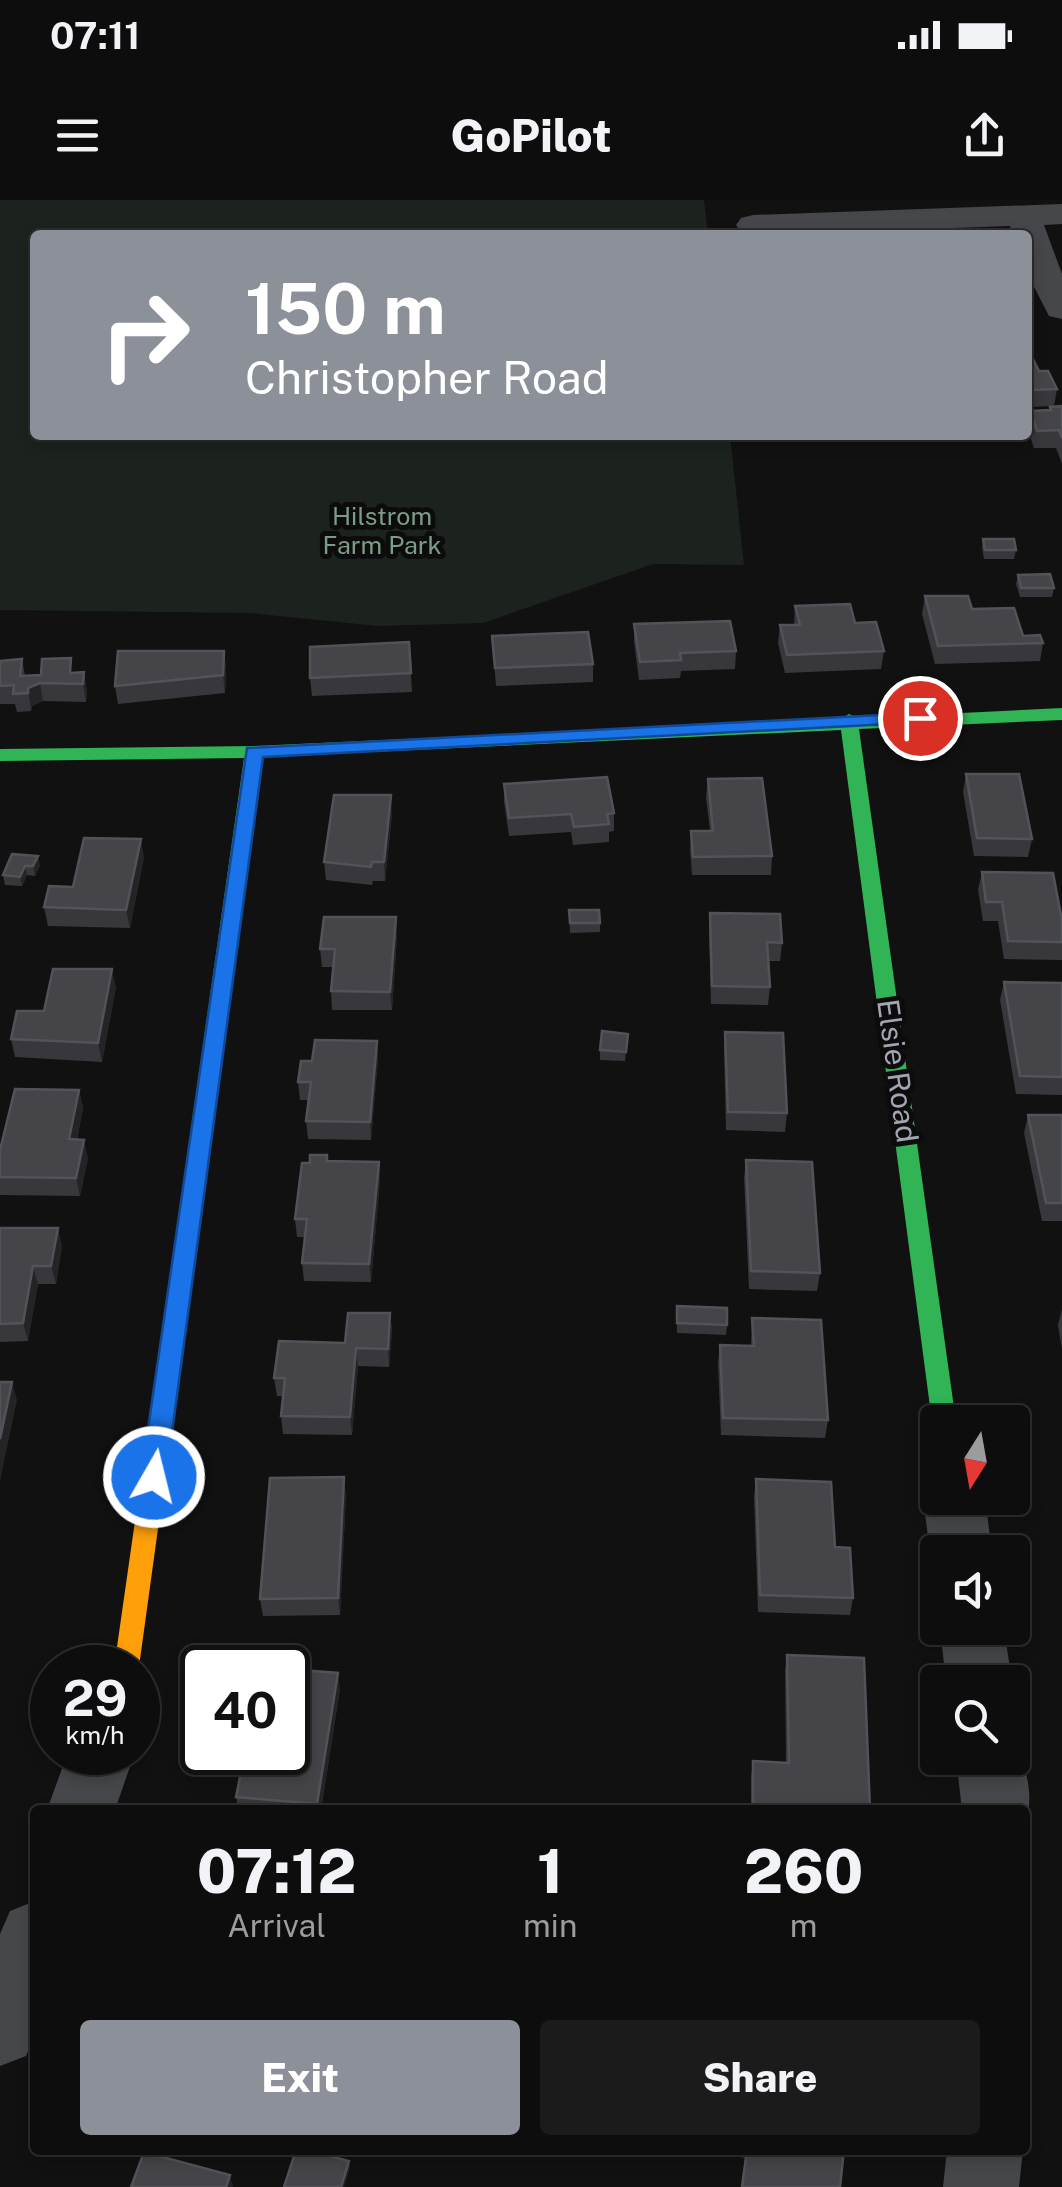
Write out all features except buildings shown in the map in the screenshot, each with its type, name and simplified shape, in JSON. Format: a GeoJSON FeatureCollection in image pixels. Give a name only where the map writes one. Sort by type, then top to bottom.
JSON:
{"type":"FeatureCollection","features":[{"type":"Feature","properties":{"kind":"street"},"geometry":{"type":"LineString","coordinates":[[752,225],[1062,214]]}},
{"type":"Feature","properties":{"kind":"street"},"geometry":{"type":"LineString","coordinates":[[1025,216],[1028,230]]}},
{"type":"Feature","properties":{"kind":"street"},"geometry":{"type":"LineString","coordinates":[[1032,251],[1062,308]]}},
{"type":"Feature","properties":{"kind":"street"},"geometry":{"type":"LineString","coordinates":[[0,755],[254,752],[849,720],[1062,714]]}},
{"type":"Feature","properties":{"kind":"street","name":"Elsie Road"},"geometry":{"type":"LineString","coordinates":[[849,720],[942,1405]]}},
{"type":"Feature","properties":{"kind":"street"},"geometry":{"type":"LineString","coordinates":[[131,1645],[254,752]]}},
{"type":"Feature","properties":{"kind":"street"},"geometry":{"type":"LineString","coordinates":[[83,1805],[94,1775]]}},
{"type":"Feature","properties":{"kind":"street"},"geometry":{"type":"LineString","coordinates":[[991,1775],[995,1805]]}},
{"type":"Feature","properties":{"kind":"street"},"geometry":{"type":"LineString","coordinates":[[0,2030],[30,1949]]}},
{"type":"Feature","properties":{"kind":"street"},"geometry":{"type":"LineString","coordinates":[[981,2187],[984,2155]]}},
{"type":"Feature","properties":{"kind":"green space","name":"Hilstrom Farm Park"},"geometry":{"type":"Polygon","coordinates":[[[0,200],[704,200],[707,230],[30,230],[30,440],[731,440],[744,565],[653,564],[483,623],[378,626],[248,613],[0,610],[0,200]]]}},
{"type":"Feature","properties":{"kind":"traffic: fast"},"geometry":{"type":"LineString","coordinates":[[0,755],[254,752],[1062,714]]}},
{"type":"Feature","properties":{"kind":"traffic: fast"},"geometry":{"type":"LineString","coordinates":[[849,720],[942,1405]]}},
{"type":"Feature","properties":{"kind":"traffic: fast"},"geometry":{"type":"LineString","coordinates":[[200,1143],[254,752]]}},
{"type":"Feature","properties":{"kind":"traffic: slow"},"geometry":{"type":"LineString","coordinates":[[130,1645],[200,1143]]}},
{"type":"Feature","properties":{"kind":"route"},"geometry":{"type":"LineString","coordinates":[[154,1477],[254,752],[920,718]]}}]}
